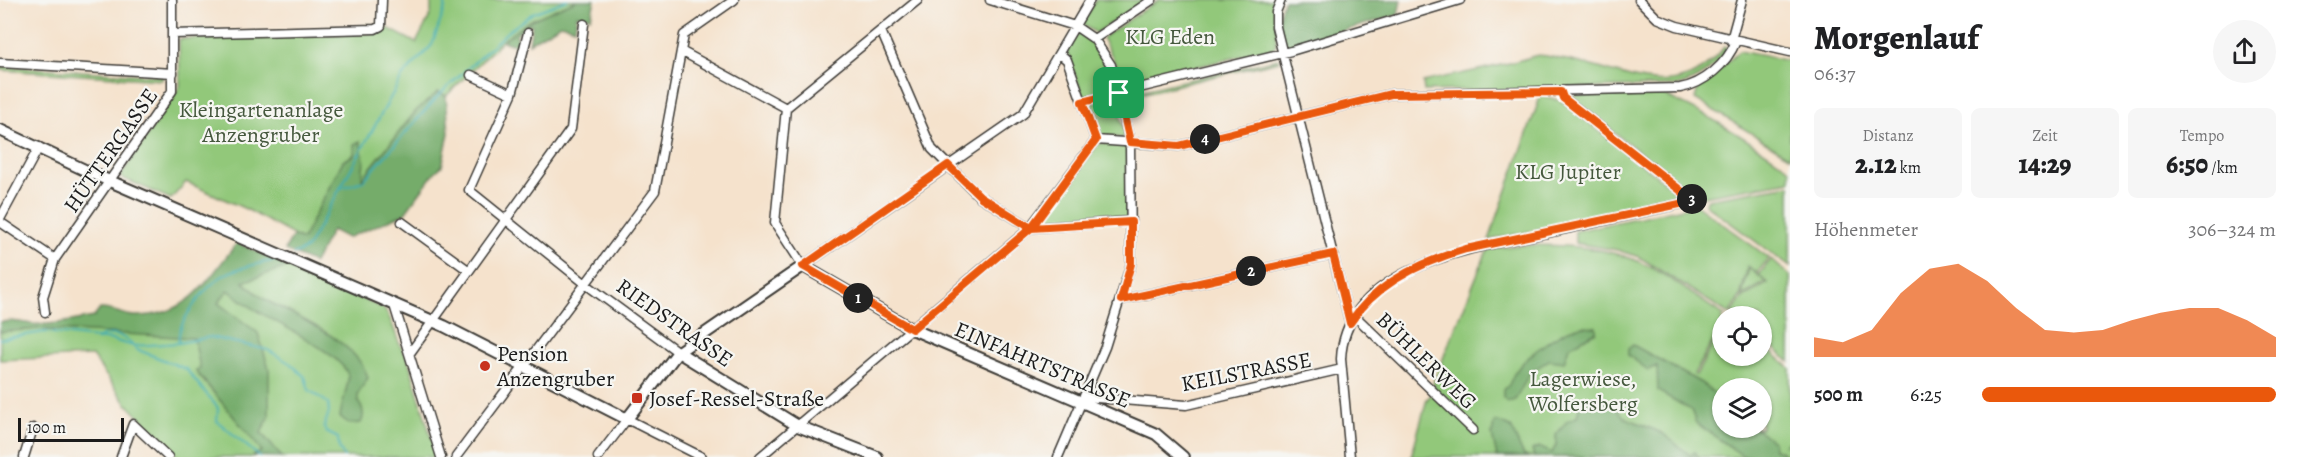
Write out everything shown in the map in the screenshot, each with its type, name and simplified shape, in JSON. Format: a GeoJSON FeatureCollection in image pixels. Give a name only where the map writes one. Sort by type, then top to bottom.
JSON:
{"type":"FeatureCollection","features":[{"type":"Feature","properties":{"kind":"street","name":"HÜTTERGASSE"},"geometry":{"type":"LineString","coordinates":[[45,312],[43,297],[55,259],[172,91],[171,0]]}},
{"type":"Feature","properties":{"kind":"street"},"geometry":{"type":"LineString","coordinates":[[172,34],[379,28],[382,0]]}},
{"type":"Feature","properties":{"kind":"street"},"geometry":{"type":"LineString","coordinates":[[456,457],[587,285],[655,191],[684,35],[734,0]]}},
{"type":"Feature","properties":{"kind":"street"},"geometry":{"type":"LineString","coordinates":[[681,51],[786,108],[918,0]]}},
{"type":"Feature","properties":{"kind":"street"},"geometry":{"type":"LineString","coordinates":[[990,0],[1075,26],[1094,39],[1108,58],[1130,142],[1131,264],[1121,300],[1083,400],[1058,457]]}},
{"type":"Feature","properties":{"kind":"street"},"geometry":{"type":"LineString","coordinates":[[598,457],[678,352],[1023,114],[1090,0]]}},
{"type":"Feature","properties":{"kind":"street"},"geometry":{"type":"LineString","coordinates":[[1094,39],[1152,0]]}},
{"type":"Feature","properties":{"kind":"street"},"geometry":{"type":"LineString","coordinates":[[1281,0],[1275,21],[1333,254],[1353,320]]}},
{"type":"Feature","properties":{"kind":"street"},"geometry":{"type":"LineString","coordinates":[[1082,102],[1283,52],[1460,0]]}},
{"type":"Feature","properties":{"kind":"street"},"geometry":{"type":"LineString","coordinates":[[1639,0],[1663,21],[1734,41],[1790,52]]}},
{"type":"Feature","properties":{"kind":"street"},"geometry":{"type":"LineString","coordinates":[[1096,140],[1179,146],[1299,115],[1396,94],[1561,92],[1685,87],[1721,65],[1734,41],[1742,0]]}},
{"type":"Feature","properties":{"kind":"street"},"geometry":{"type":"LineString","coordinates":[[410,353],[571,129],[585,24]]}},
{"type":"Feature","properties":{"kind":"street"},"geometry":{"type":"LineString","coordinates":[[881,31],[932,149],[981,197],[1031,228],[1131,222]]}},
{"type":"Feature","properties":{"kind":"street"},"geometry":{"type":"LineString","coordinates":[[471,75],[512,94],[528,33]]}},
{"type":"Feature","properties":{"kind":"street"},"geometry":{"type":"LineString","coordinates":[[1059,53],[1066,60],[1096,140]]}},
{"type":"Feature","properties":{"kind":"street"},"geometry":{"type":"LineString","coordinates":[[0,63],[173,73]]}},
{"type":"Feature","properties":{"kind":"street"},"geometry":{"type":"LineString","coordinates":[[1350,457],[1342,369],[1343,344],[1353,320],[1387,285],[1425,263],[1466,249],[1694,201],[1563,98],[1561,92]]}},
{"type":"Feature","properties":{"kind":"street","name":"RIEDSTRASSE"},"geometry":{"type":"LineString","coordinates":[[512,94],[469,190],[587,285],[678,352],[798,426],[877,457]]}},
{"type":"Feature","properties":{"kind":"street","name":"EINFAHRTSTRASSE"},"geometry":{"type":"LineString","coordinates":[[786,108],[775,224],[803,266],[912,329],[1083,400],[1156,434],[1183,457]]}},
{"type":"Feature","properties":{"kind":"street"},"geometry":{"type":"LineString","coordinates":[[0,130],[433,321],[702,457]]}},
{"type":"Feature","properties":{"kind":"street"},"geometry":{"type":"LineString","coordinates":[[760,457],[1031,228],[1096,140]]}},
{"type":"Feature","properties":{"kind":"street"},"geometry":{"type":"LineString","coordinates":[[39,147],[0,221],[55,259]]}},
{"type":"Feature","properties":{"kind":"street"},"geometry":{"type":"LineString","coordinates":[[402,222],[468,270]]}},
{"type":"Feature","properties":{"kind":"street"},"geometry":{"type":"LineString","coordinates":[[1121,300],[1333,254]]}},
{"type":"Feature","properties":{"kind":"street"},"geometry":{"type":"LineString","coordinates":[[394,305],[441,457]]}},
{"type":"Feature","properties":{"kind":"street","name":"BÜHLERWEG"},"geometry":{"type":"LineString","coordinates":[[1353,320],[1473,430]]}},
{"type":"Feature","properties":{"kind":"street","name":"KEILSTRASSE"},"geometry":{"type":"LineString","coordinates":[[1083,400],[1186,405],[1342,369]]}},
{"type":"Feature","properties":{"kind":"street"},"geometry":{"type":"LineString","coordinates":[[121,457],[133,424],[168,457]]}},
{"type":"Feature","properties":{"kind":"street"},"geometry":{"type":"LineString","coordinates":[[24,457],[33,428]]}},
{"type":"Feature","properties":{"kind":"green space","name":"Kleingartenanlage Anzengruber"},"geometry":{"type":"Polygon","coordinates":[[[431,0],[577,0],[529,21],[502,41],[446,96],[439,92],[416,111],[361,180],[354,155],[343,161],[302,240],[248,210],[186,182],[171,199],[120,177],[180,86],[179,39],[375,33],[388,28],[416,43],[431,14],[431,0]]]}},
{"type":"Feature","properties":{"kind":"green space"},"geometry":{"type":"Polygon","coordinates":[[[577,0],[595,0],[591,17],[577,15],[575,28],[561,24],[529,43],[532,26],[530,24],[516,34],[521,47],[502,41],[529,21],[577,0]]]}},
{"type":"Feature","properties":{"kind":"green space","name":"KLG Eden"},"geometry":{"type":"Polygon","coordinates":[[[1096,0],[1147,0],[1096,33],[1083,25],[1083,22],[1096,0]]]}},
{"type":"Feature","properties":{"kind":"green space","name":"KLG Eden"},"geometry":{"type":"Polygon","coordinates":[[[1159,0],[1277,0],[1276,45],[1272,49],[1122,84],[1113,58],[1102,38],[1159,0]]]}},
{"type":"Feature","properties":{"kind":"green space"},"geometry":{"type":"Polygon","coordinates":[[[1284,0],[1401,0],[1398,15],[1287,47],[1281,36],[1279,24],[1284,0]]]}},
{"type":"Feature","properties":{"kind":"green space"},"geometry":{"type":"Polygon","coordinates":[[[1078,32],[1092,42],[1102,55],[1113,87],[1110,91],[1087,97],[1082,94],[1066,50],[1078,32]]]}},
{"type":"Feature","properties":{"kind":"green space"},"geometry":{"type":"Polygon","coordinates":[[[1724,47],[1728,48],[1706,72],[1692,81],[1676,86],[1424,91],[1423,82],[1540,55],[1627,76],[1668,81],[1687,77],[1706,66],[1724,47]]]}},
{"type":"Feature","properties":{"kind":"green space"},"geometry":{"type":"Polygon","coordinates":[[[1739,51],[1790,61],[1790,157],[1695,99],[1699,84],[1716,73],[1739,51]]]}},
{"type":"Feature","properties":{"kind":"green space"},"geometry":{"type":"Polygon","coordinates":[[[1278,59],[1279,61],[1124,98],[1127,94],[1278,59]]]}},
{"type":"Feature","properties":{"kind":"green space"},"geometry":{"type":"Polygon","coordinates":[[[0,66],[163,76],[162,80],[0,70],[0,66]]]}},
{"type":"Feature","properties":{"kind":"green space"},"geometry":{"type":"Polygon","coordinates":[[[438,92],[446,96],[449,133],[442,166],[404,214],[347,238],[332,230],[314,263],[285,250],[293,236],[302,240],[343,161],[354,155],[354,144],[360,141],[364,161],[362,179],[416,111],[438,92]]]}},
{"type":"Feature","properties":{"kind":"green space"},"geometry":{"type":"Polygon","coordinates":[[[1661,94],[1711,118],[1759,148],[1790,169],[1790,181],[1698,197],[1571,99],[1572,95],[1661,94]]]}},
{"type":"Feature","properties":{"kind":"green space","name":"KLG Jupiter"},"geometry":{"type":"Polygon","coordinates":[[[1541,95],[1561,101],[1682,196],[1682,199],[1489,240],[1541,95]]]}},
{"type":"Feature","properties":{"kind":"green space"},"geometry":{"type":"Polygon","coordinates":[[[1112,98],[1116,100],[1125,135],[1122,138],[1098,135],[1089,107],[1091,104],[1112,98]]]}},
{"type":"Feature","properties":{"kind":"green space"},"geometry":{"type":"Polygon","coordinates":[[[1099,143],[1124,145],[1127,148],[1128,218],[1044,224],[1043,216],[1099,143]]]}},
{"type":"Feature","properties":{"kind":"green space"},"geometry":{"type":"Polygon","coordinates":[[[1790,185],[1790,267],[1705,204],[1708,199],[1790,185]]]}},
{"type":"Feature","properties":{"kind":"green space"},"geometry":{"type":"Polygon","coordinates":[[[1697,205],[1769,258],[1757,273],[1748,266],[1740,297],[1734,306],[1716,306],[1639,257],[1617,250],[1575,243],[1575,231],[1697,205]]]}},
{"type":"Feature","properties":{"kind":"green space"},"geometry":{"type":"Polygon","coordinates":[[[237,243],[383,308],[407,356],[437,457],[282,457],[205,368],[196,372],[263,451],[251,457],[178,457],[126,403],[92,356],[0,360],[0,332],[3,331],[38,329],[195,337],[237,243]]]}},
{"type":"Feature","properties":{"kind":"green space"},"geometry":{"type":"Polygon","coordinates":[[[237,243],[290,266],[243,282],[266,300],[309,322],[339,342],[362,365],[368,378],[358,394],[358,401],[363,412],[361,423],[350,424],[340,417],[348,376],[335,358],[254,309],[228,290],[218,303],[258,333],[269,369],[269,417],[261,433],[282,457],[254,456],[262,451],[196,371],[200,368],[194,338],[38,329],[0,332],[0,322],[55,323],[94,317],[100,309],[136,316],[170,310],[184,303],[206,283],[237,243]]]}},
{"type":"Feature","properties":{"kind":"green space","name":"Lagerwiese, Wolfersberg"},"geometry":{"type":"Polygon","coordinates":[[[1522,245],[1594,249],[1622,255],[1647,265],[1681,286],[1712,307],[1712,342],[1694,374],[1696,375],[1712,346],[1712,366],[1772,366],[1772,352],[1790,368],[1790,441],[1783,446],[1790,443],[1790,457],[1411,457],[1427,399],[1436,390],[1433,383],[1486,253],[1492,248],[1522,245]]]}},
{"type":"Feature","properties":{"kind":"green space"},"geometry":{"type":"Polygon","coordinates":[[[1771,259],[1790,276],[1790,362],[1772,346],[1772,306],[1737,306],[1742,298],[1768,283],[1759,275],[1771,259]]]}},
{"type":"Feature","properties":{"kind":"green space"},"geometry":{"type":"Polygon","coordinates":[[[1749,268],[1766,282],[1742,296],[1749,268]]]}},
{"type":"Feature","properties":{"kind":"green space"},"geometry":{"type":"Polygon","coordinates":[[[1583,326],[1596,327],[1596,332],[1569,347],[1564,362],[1549,360],[1530,373],[1515,400],[1508,402],[1503,398],[1503,389],[1509,385],[1514,374],[1526,359],[1555,337],[1583,326]]]}},
{"type":"Feature","properties":{"kind":"green space"},"geometry":{"type":"Polygon","coordinates":[[[1633,345],[1712,391],[1712,434],[1696,423],[1691,410],[1658,391],[1657,366],[1648,370],[1628,355],[1628,349],[1633,345]]]}},
{"type":"Feature","properties":{"kind":"green space"},"geometry":{"type":"Polygon","coordinates":[[[1602,399],[1616,407],[1624,417],[1662,433],[1690,455],[1695,452],[1699,457],[1534,457],[1532,450],[1539,447],[1552,453],[1556,445],[1556,435],[1567,421],[1577,417],[1580,404],[1602,399]]]}},
{"type":"Feature","properties":{"kind":"green space"},"geometry":{"type":"Polygon","coordinates":[[[1498,422],[1511,427],[1523,454],[1527,457],[1497,457],[1492,435],[1494,423],[1498,422]]]}},
{"type":"Feature","properties":{"kind":"green space"},"geometry":{"type":"Polygon","coordinates":[[[1717,438],[1769,438],[1773,441],[1774,449],[1781,451],[1786,457],[1743,456],[1717,438]]]}},
{"type":"Feature","properties":{"kind":"waterway"},"geometry":{"type":"LineString","coordinates":[[293,255],[307,248],[402,77],[432,45],[445,8],[445,0]]}},
{"type":"Feature","properties":{"kind":"waterway"},"geometry":{"type":"LineString","coordinates":[[340,188],[363,181],[438,96],[507,32],[533,13],[567,0]]}},
{"type":"Feature","properties":{"kind":"waterway"},"geometry":{"type":"LineString","coordinates":[[179,343],[179,335],[187,315],[217,280],[237,269],[279,259]]}},
{"type":"Feature","properties":{"kind":"waterway"},"geometry":{"type":"LineString","coordinates":[[0,339],[45,332],[112,340],[134,346],[136,349],[186,369],[218,408],[217,421],[260,457]]}},
{"type":"Feature","properties":{"kind":"waterway"},"geometry":{"type":"LineString","coordinates":[[96,340],[106,335],[116,335],[126,339],[134,346],[179,343],[210,337],[268,350],[291,364],[305,377],[309,390],[328,403],[329,412],[324,427],[326,432],[338,438],[339,448],[344,457]]}},
{"type":"Feature","properties":{"kind":"place","name":"Pension Anzengruber"},"geometry":{"type":"Point","coordinates":[485,366]}},
{"type":"Feature","properties":{"kind":"place","name":"Josef-Ressel-Straße"},"geometry":{"type":"Point","coordinates":[637,398]}},
{"type":"Feature","properties":{"kind":"route"},"geometry":{"type":"LineString","coordinates":[[1119,93],[1082,102],[1096,140],[1031,228],[981,197],[948,165],[803,266],[912,329],[1031,228],[1131,222],[1131,264],[1121,300],[1333,254],[1350,323],[1372,296],[1387,285],[1411,270],[1439,258],[1466,249],[1694,201],[1563,98],[1561,92],[1391,94],[1179,146],[1130,142],[1119,93]]}}]}
